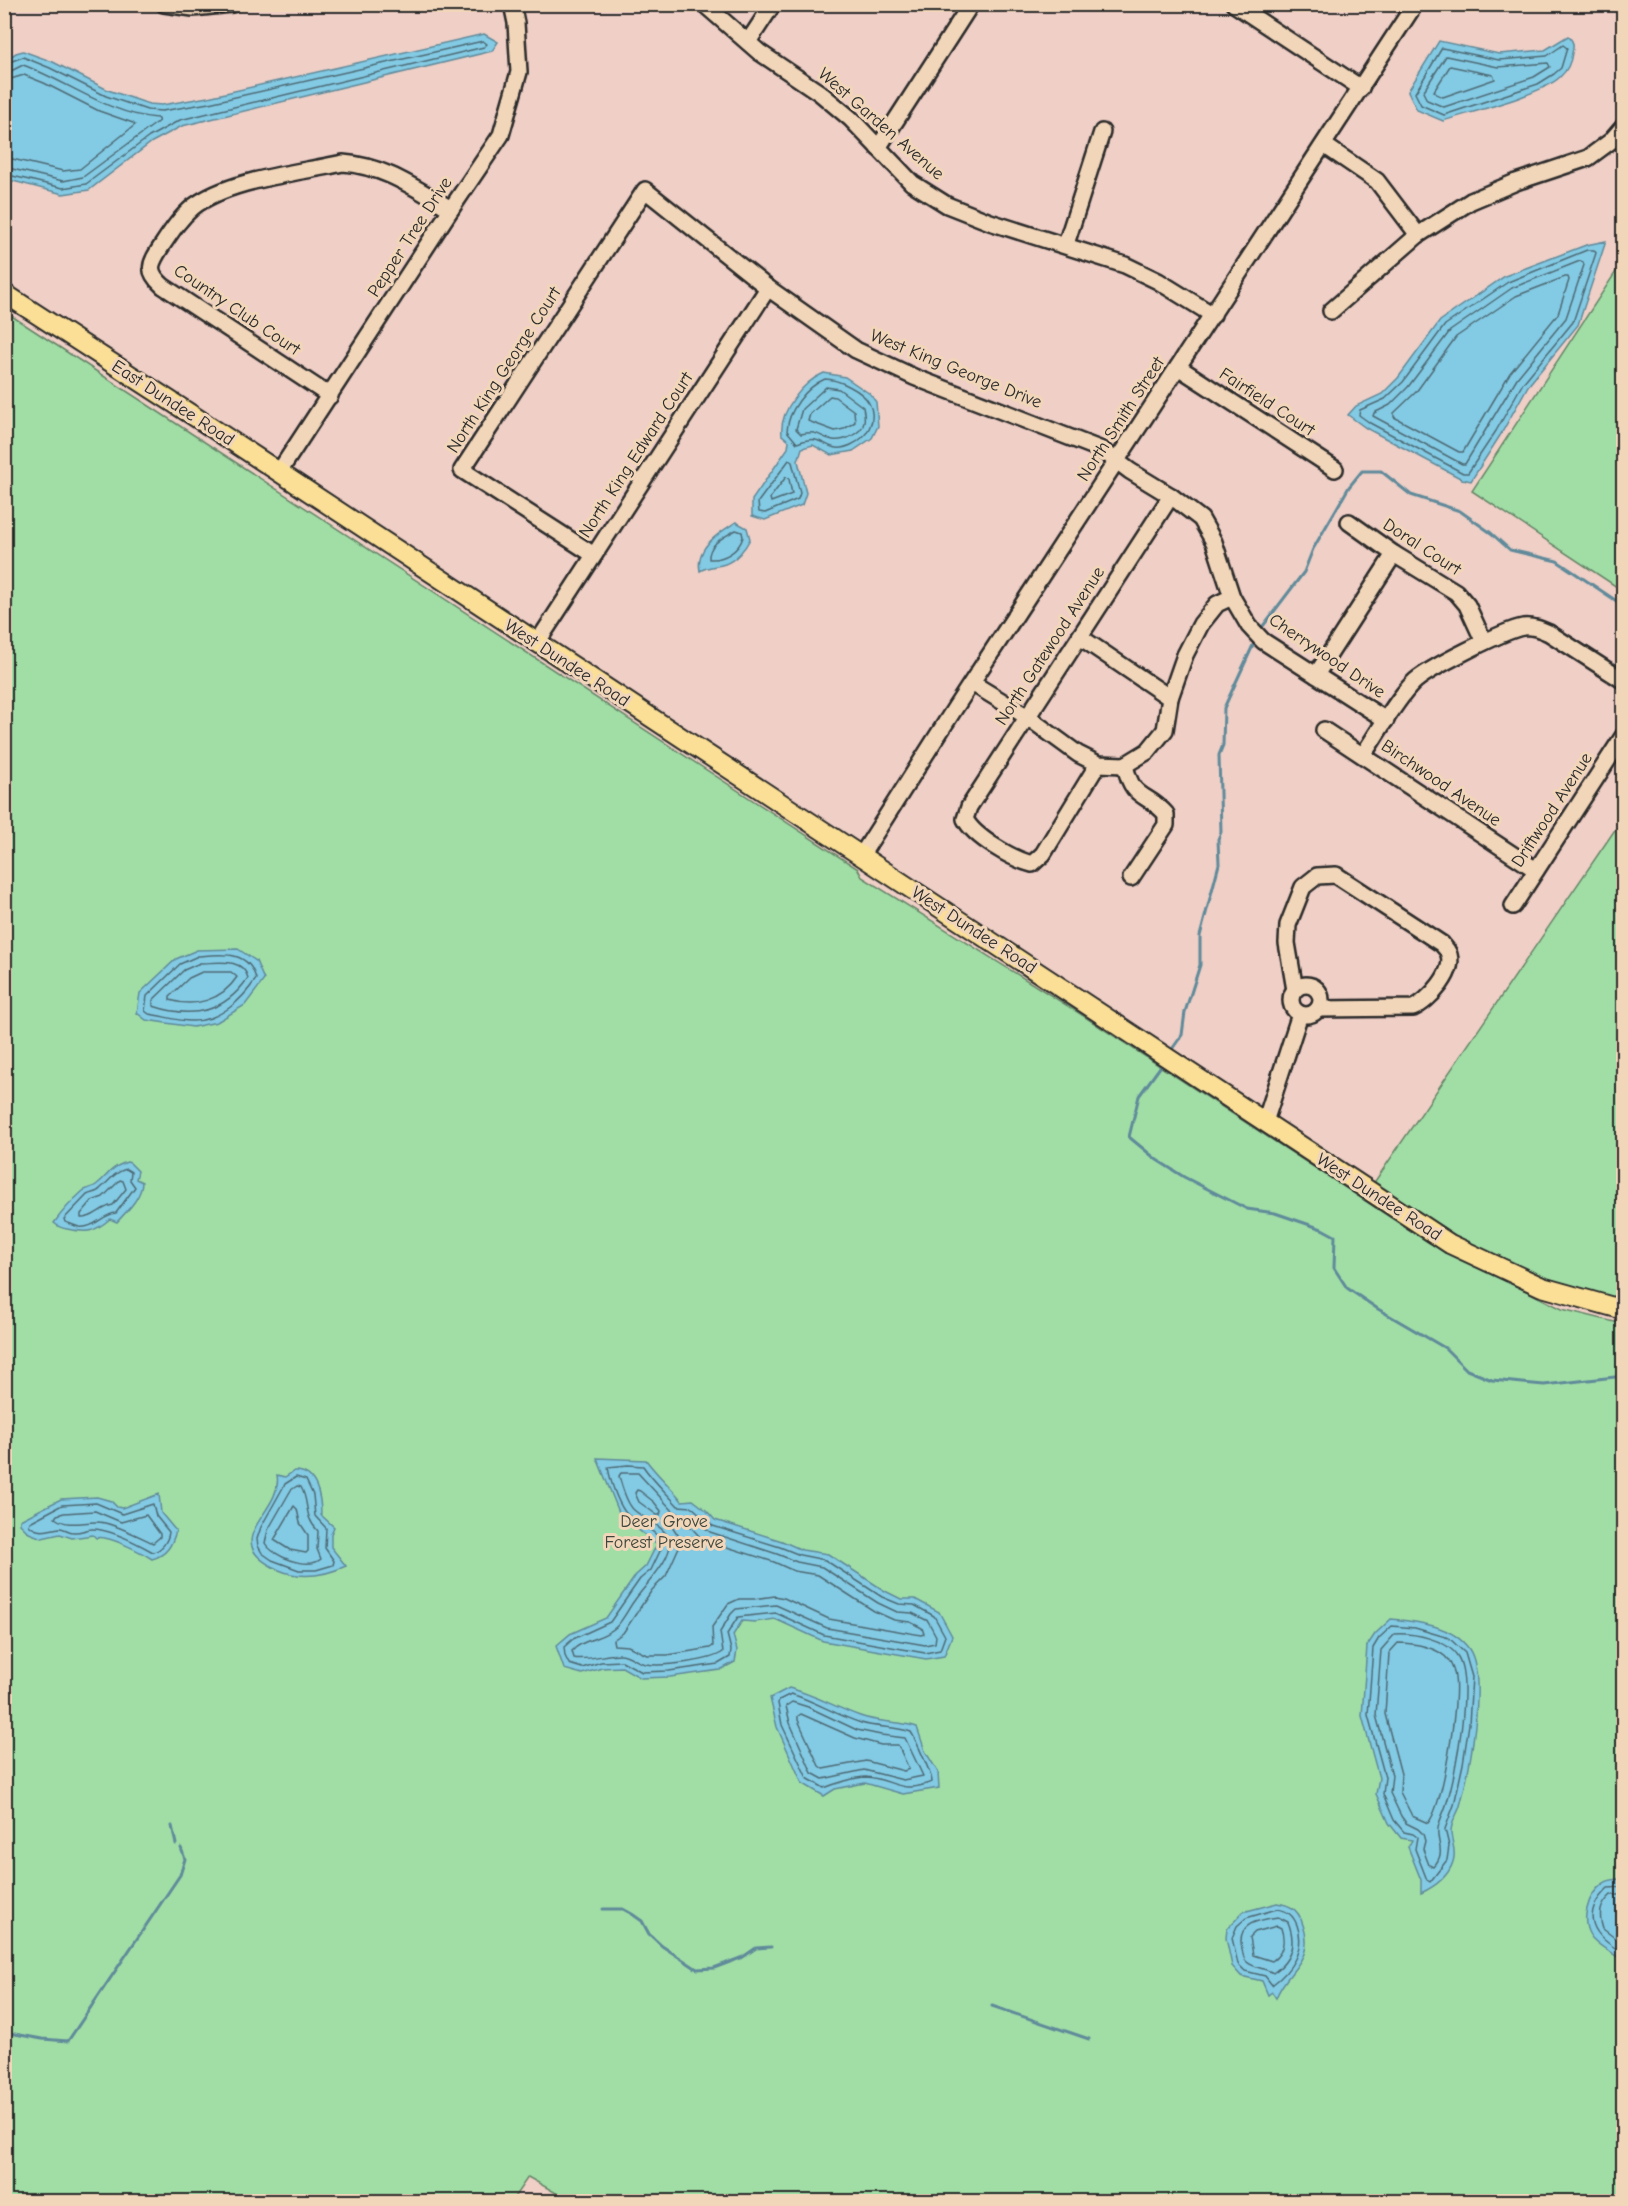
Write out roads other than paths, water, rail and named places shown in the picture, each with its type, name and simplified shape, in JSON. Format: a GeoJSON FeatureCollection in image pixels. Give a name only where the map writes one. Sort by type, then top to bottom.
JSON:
{"type":"FeatureCollection","features":[{"type":"Feature","properties":{"kind":"main road","name":"East Dundee Road"},"geometry":{"type":"LineString","coordinates":[[4,293],[341,513]]}},
{"type":"Feature","properties":{"kind":"main road","name":"West Dundee Road"},"geometry":{"type":"LineString","coordinates":[[341,513],[1450,1244],[1542,1287],[1623,1310]]}},
{"type":"Feature","properties":{"kind":"street"},"geometry":{"type":"LineString","coordinates":[[164,4],[193,8],[232,4]]}},
{"type":"Feature","properties":{"kind":"street","name":"Pepper Tree Drive"},"geometry":{"type":"LineString","coordinates":[[279,472],[501,135],[519,72],[516,23],[512,4]]}},
{"type":"Feature","properties":{"kind":"street","name":"West Garden Avenue"},"geometry":{"type":"LineString","coordinates":[[704,4],[748,42],[820,93],[851,119],[912,183],[947,205],[990,222],[1066,244],[1125,265],[1158,281],[1213,315]]}},
{"type":"Feature","properties":{"kind":"street"},"geometry":{"type":"LineString","coordinates":[[748,42],[773,4]]}},
{"type":"Feature","properties":{"kind":"street"},"geometry":{"type":"LineString","coordinates":[[878,148],[971,4]]}},
{"type":"Feature","properties":{"kind":"street"},"geometry":{"type":"LineString","coordinates":[[1234,4],[1361,88]]}},
{"type":"Feature","properties":{"kind":"street","name":"North Smith Street"},"geometry":{"type":"LineString","coordinates":[[861,856],[1415,4]]}},
{"type":"Feature","properties":{"kind":"street"},"geometry":{"type":"LineString","coordinates":[[1331,311],[1418,234],[1471,201],[1516,182],[1588,158],[1611,141],[1623,126]]}},
{"type":"Feature","properties":{"kind":"street"},"geometry":{"type":"LineString","coordinates":[[1066,244],[1102,132]]}},
{"type":"Feature","properties":{"kind":"street"},"geometry":{"type":"LineString","coordinates":[[1324,145],[1377,181],[1418,234]]}},
{"type":"Feature","properties":{"kind":"street","name":"Country Club Court"},"geometry":{"type":"LineString","coordinates":[[330,396],[163,286],[152,274],[151,266],[156,255],[183,217],[192,208],[215,194],[246,184],[344,163],[360,164],[388,172],[451,209]]}},
{"type":"Feature","properties":{"kind":"street","name":"West King George Drive"},"geometry":{"type":"LineString","coordinates":[[645,190],[768,288],[839,339],[887,366],[1071,436],[1102,450],[1116,461]]}},
{"type":"Feature","properties":{"kind":"street","name":"North King George Court"},"geometry":{"type":"LineString","coordinates":[[594,555],[462,470],[645,190]]}},
{"type":"Feature","properties":{"kind":"street","name":"North King Edward Court"},"geometry":{"type":"LineString","coordinates":[[537,643],[768,288]]}},
{"type":"Feature","properties":{"kind":"street","name":"Fairfield Court"},"geometry":{"type":"LineString","coordinates":[[1178,367],[1335,469]]}},
{"type":"Feature","properties":{"kind":"street","name":"Cherrywood Drive"},"geometry":{"type":"LineString","coordinates":[[1116,461],[1171,496],[1201,519],[1214,542],[1232,597],[1249,626],[1263,641],[1386,720]]}},
{"type":"Feature","properties":{"kind":"street","name":"North Gatewood Avenue"},"geometry":{"type":"LineString","coordinates":[[1098,764],[1043,854],[1032,864],[1020,861],[970,829],[965,819],[969,807],[1026,716],[1171,496]]}},
{"type":"Feature","properties":{"kind":"street","name":"Doral Court"},"geometry":{"type":"LineString","coordinates":[[1349,522],[1394,554],[1456,592],[1467,605],[1484,642]]}},
{"type":"Feature","properties":{"kind":"street"},"geometry":{"type":"LineString","coordinates":[[1316,675],[1394,554]]}},
{"type":"Feature","properties":{"kind":"street"},"geometry":{"type":"LineString","coordinates":[[972,683],[1026,716],[1078,754],[1098,764],[1125,765],[1148,751],[1165,730],[1170,698],[1185,655],[1201,624],[1217,604],[1232,597]]}},
{"type":"Feature","properties":{"kind":"street"},"geometry":{"type":"LineString","coordinates":[[1363,755],[1410,687],[1420,677],[1513,629],[1537,627],[1623,681]]}},
{"type":"Feature","properties":{"kind":"street"},"geometry":{"type":"LineString","coordinates":[[1080,637],[1170,698]]}},
{"type":"Feature","properties":{"kind":"street","name":"Birchwood Avenue"},"geometry":{"type":"LineString","coordinates":[[1324,730],[1536,870]]}},
{"type":"Feature","properties":{"kind":"street","name":"Driftwood Avenue"},"geometry":{"type":"LineString","coordinates":[[1513,906],[1623,735]]}},
{"type":"Feature","properties":{"kind":"street"},"geometry":{"type":"LineString","coordinates":[[1125,765],[1129,783],[1138,794],[1160,807],[1166,814],[1166,825],[1131,878]]}},
{"type":"Feature","properties":{"kind":"street"},"geometry":{"type":"LineString","coordinates":[[1336,875],[1442,944],[1449,952],[1447,974],[1424,1003],[1413,1008],[1318,1009],[1310,1015],[1300,1014],[1293,1008],[1291,1003],[1294,990],[1287,943],[1288,924],[1303,887],[1317,876],[1336,875]]}},
{"type":"Feature","properties":{"kind":"street"},"geometry":{"type":"LineString","coordinates":[[1294,990],[1303,985],[1317,990],[1321,999],[1318,1009]]}},
{"type":"Feature","properties":{"kind":"street"},"geometry":{"type":"LineString","coordinates":[[1265,1122],[1300,1014]]}},
{"type":"Feature","properties":{"kind":"water"},"geometry":{"type":"Polygon","coordinates":[[[484,34],[498,42],[492,51],[182,126],[152,142],[89,190],[63,194],[5,179],[5,60],[16,53],[23,51],[53,62],[108,90],[149,104],[162,105],[208,97],[484,34]]]}},
{"type":"Feature","properties":{"kind":"water"},"geometry":{"type":"Polygon","coordinates":[[[1568,36],[1573,48],[1570,63],[1563,74],[1551,84],[1505,102],[1443,121],[1417,110],[1408,91],[1439,41],[1499,54],[1545,50],[1568,36]]]}},
{"type":"Feature","properties":{"kind":"water"},"geometry":{"type":"Polygon","coordinates":[[[1606,241],[1578,325],[1528,386],[1471,481],[1462,479],[1366,428],[1348,415],[1356,406],[1382,394],[1398,378],[1440,321],[1505,276],[1586,245],[1606,241]]]}},
{"type":"Feature","properties":{"kind":"water"},"geometry":{"type":"Polygon","coordinates":[[[824,373],[845,377],[870,394],[876,402],[878,426],[872,438],[853,451],[831,455],[813,445],[802,448],[798,461],[806,493],[802,505],[765,520],[752,516],[752,500],[788,448],[789,441],[782,435],[782,426],[788,407],[808,383],[824,373]]]}},
{"type":"Feature","properties":{"kind":"water"},"geometry":{"type":"Polygon","coordinates":[[[736,522],[747,528],[750,539],[746,547],[729,562],[700,571],[699,562],[705,548],[716,536],[736,522]]]}},
{"type":"Feature","properties":{"kind":"water"},"geometry":{"type":"Polygon","coordinates":[[[238,949],[256,961],[264,980],[245,1005],[217,1022],[193,1027],[146,1020],[137,1013],[140,993],[176,959],[197,950],[238,949]]]}},
{"type":"Feature","properties":{"kind":"water"},"geometry":{"type":"Polygon","coordinates":[[[127,1162],[138,1171],[136,1179],[142,1182],[141,1188],[133,1204],[117,1222],[110,1219],[99,1227],[85,1231],[63,1228],[54,1223],[83,1191],[96,1185],[112,1170],[127,1162]]]}},
{"type":"Feature","properties":{"kind":"water"},"geometry":{"type":"Polygon","coordinates":[[[597,1458],[646,1460],[682,1501],[693,1500],[715,1520],[782,1541],[802,1550],[828,1554],[885,1591],[901,1599],[915,1599],[939,1612],[952,1636],[944,1656],[926,1659],[823,1641],[775,1619],[742,1621],[733,1635],[737,1650],[735,1662],[720,1670],[670,1677],[641,1678],[622,1667],[602,1668],[582,1674],[564,1669],[556,1646],[570,1634],[606,1618],[636,1575],[646,1566],[657,1544],[621,1517],[597,1458]]]}},
{"type":"Feature","properties":{"kind":"water"},"geometry":{"type":"Polygon","coordinates":[[[294,1471],[302,1472],[313,1480],[319,1493],[321,1515],[334,1527],[331,1534],[331,1547],[346,1566],[313,1576],[296,1575],[279,1570],[261,1559],[252,1548],[252,1537],[256,1526],[276,1489],[277,1475],[285,1477],[294,1471]]]}},
{"type":"Feature","properties":{"kind":"water"},"geometry":{"type":"Polygon","coordinates":[[[159,1494],[161,1513],[176,1531],[168,1549],[162,1555],[152,1559],[116,1541],[101,1537],[96,1538],[93,1535],[72,1538],[60,1534],[42,1538],[29,1533],[20,1524],[20,1520],[61,1499],[97,1497],[111,1501],[117,1507],[122,1508],[159,1494]]]}},
{"type":"Feature","properties":{"kind":"water"},"geometry":{"type":"Polygon","coordinates":[[[1391,1619],[1434,1626],[1462,1641],[1469,1649],[1474,1662],[1477,1681],[1472,1749],[1460,1806],[1451,1828],[1453,1862],[1440,1881],[1421,1893],[1421,1880],[1408,1847],[1412,1840],[1401,1838],[1389,1823],[1376,1794],[1379,1778],[1362,1716],[1367,1646],[1375,1634],[1391,1619]]]}},
{"type":"Feature","properties":{"kind":"water"},"geometry":{"type":"Polygon","coordinates":[[[789,1688],[867,1718],[917,1727],[925,1751],[938,1772],[939,1788],[903,1794],[865,1783],[835,1789],[824,1796],[802,1783],[777,1727],[770,1698],[789,1688]]]}},
{"type":"Feature","properties":{"kind":"water"},"geometry":{"type":"Polygon","coordinates":[[[1618,1879],[1623,1882],[1623,1960],[1595,1941],[1586,1924],[1587,1908],[1598,1888],[1606,1882],[1618,1879]]]}},
{"type":"Feature","properties":{"kind":"water"},"geometry":{"type":"Polygon","coordinates":[[[1277,1903],[1290,1906],[1298,1914],[1306,1936],[1306,1947],[1299,1964],[1276,1998],[1272,1992],[1268,1995],[1262,1981],[1241,1976],[1232,1966],[1226,1938],[1227,1929],[1243,1912],[1277,1903]]]}},
{"type":"Feature","properties":{"kind":"waterway"},"geometry":{"type":"LineString","coordinates":[[1260,630],[1304,572],[1313,549],[1349,487],[1362,471],[1381,471],[1411,495],[1460,511],[1510,550],[1557,561],[1624,606]]}},
{"type":"Feature","properties":{"kind":"waterway"},"geometry":{"type":"LineString","coordinates":[[1170,1052],[1182,1035],[1185,1012],[1200,965],[1200,936],[1219,864],[1218,839],[1221,832],[1219,755],[1223,745],[1224,708],[1255,641]]}},
{"type":"Feature","properties":{"kind":"waterway"},"geometry":{"type":"LineString","coordinates":[[1163,1063],[1139,1096],[1129,1137],[1157,1160],[1184,1177],[1247,1209],[1275,1213],[1322,1229],[1335,1236],[1334,1268],[1347,1288],[1445,1348],[1467,1370],[1492,1380],[1544,1385],[1624,1376]]}},
{"type":"Feature","properties":{"kind":"waterway"},"geometry":{"type":"LineString","coordinates":[[172,1826],[176,1844]]}},
{"type":"Feature","properties":{"kind":"waterway"},"geometry":{"type":"LineString","coordinates":[[4,2032],[68,2041],[180,1875],[185,1859],[181,1848]]}},
{"type":"Feature","properties":{"kind":"waterway"},"geometry":{"type":"LineString","coordinates":[[603,1909],[623,1909],[632,1914],[642,1921],[649,1934],[662,1946],[697,1969],[714,1968],[743,1957],[756,1948],[771,1947]]}},
{"type":"Feature","properties":{"kind":"waterway"},"geometry":{"type":"LineString","coordinates":[[992,2006],[1089,2039]]}},
{"type":"Feature","properties":{"kind":"park label","name":"Deer Grove Forest Preserve"},"geometry":{"type":"Point","coordinates":[664,1531]}}]}
